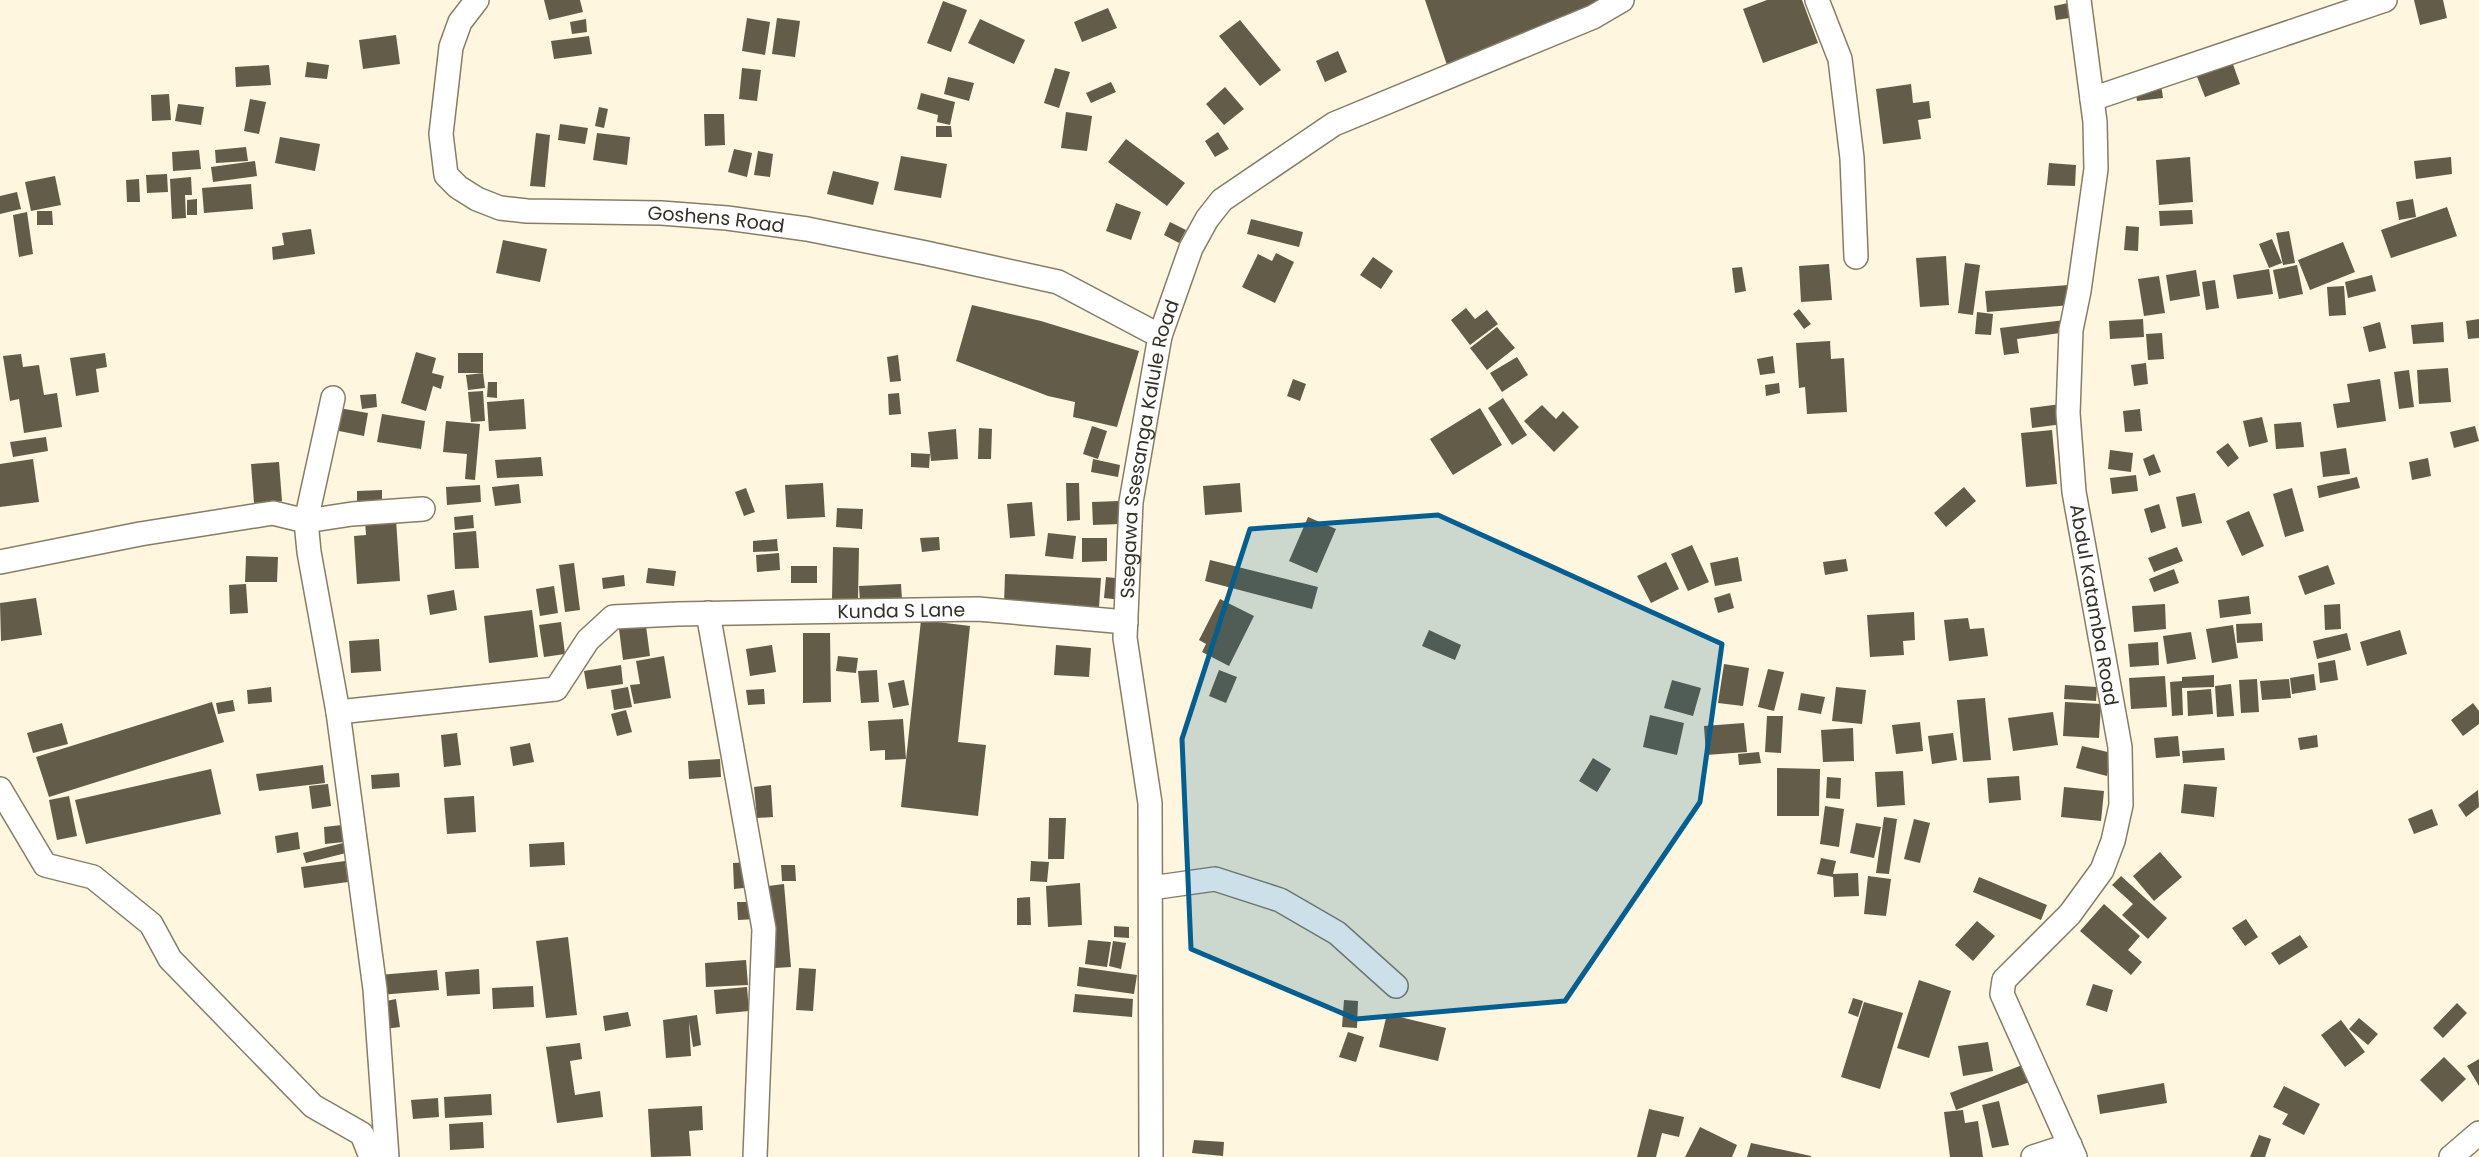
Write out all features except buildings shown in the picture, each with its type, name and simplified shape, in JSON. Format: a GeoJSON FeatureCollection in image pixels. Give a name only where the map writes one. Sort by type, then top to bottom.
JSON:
{"type":"FeatureCollection","features":[{"type":"Feature","properties":{"kind":"street","name":"Goshens Road"},"geometry":{"type":"LineString","coordinates":[[477,0],[460,22],[451,47],[441,134],[446,175],[458,187],[477,199],[500,208],[527,211],[662,213],[727,218],[807,229],[926,253],[1058,282],[1160,337]]}},
{"type":"Feature","properties":{"kind":"street","name":"Ssegawa Ssesanga Kalule Road"},"geometry":{"type":"LineString","coordinates":[[1151,1157],[1150,803],[1128,664],[1126,622],[1131,502],[1160,337],[1191,248],[1222,200],[1334,124],[1522,48],[1593,17],[1622,0]]}},
{"type":"Feature","properties":{"kind":"street"},"geometry":{"type":"LineString","coordinates":[[1818,0],[1840,59],[1852,158],[1856,257]]}},
{"type":"Feature","properties":{"kind":"street","name":"Abdul Katamba Road"},"geometry":{"type":"LineString","coordinates":[[2072,1151],[2002,994],[2001,986],[2070,914],[2102,870],[2113,841],[2121,805],[2120,747],[2074,492],[2068,414],[2071,330],[2080,290],[2096,169],[2092,99],[2079,0]]}},
{"type":"Feature","properties":{"kind":"street"},"geometry":{"type":"LineString","coordinates":[[2092,99],[2385,0]]}},
{"type":"Feature","properties":{"kind":"street"},"geometry":{"type":"LineString","coordinates":[[332,398],[306,521],[309,552],[338,712],[375,989],[387,1157]]}},
{"type":"Feature","properties":{"kind":"street"},"geometry":{"type":"LineString","coordinates":[[0,562],[140,534],[274,513],[306,521],[352,514],[423,509]]}},
{"type":"Feature","properties":{"kind":"street","name":"Kunda S Lane"},"geometry":{"type":"LineString","coordinates":[[338,712],[556,689],[588,640],[613,617],[978,609],[1126,622]]}},
{"type":"Feature","properties":{"kind":"street"},"geometry":{"type":"LineString","coordinates":[[708,613],[764,929],[755,1157]]}},
{"type":"Feature","properties":{"kind":"street"},"geometry":{"type":"LineString","coordinates":[[0,789],[45,864],[93,877],[151,924],[170,959],[313,1107],[362,1134],[371,1157]]}},
{"type":"Feature","properties":{"kind":"street"},"geometry":{"type":"LineString","coordinates":[[1151,888],[1215,879],[1280,900],[1337,933],[1396,986]]}},
{"type":"Feature","properties":{"kind":"street"},"geometry":{"type":"LineString","coordinates":[[2451,1157],[2479,1133]]}},
{"type":"Feature","properties":{"kind":"street"},"geometry":{"type":"LineString","coordinates":[[2033,1157],[2072,1151]]}},
{"type":"Feature","properties":{"kind":"highlighted area"},"geometry":{"type":"Polygon","coordinates":[[[1438,515],[1722,644],[1700,802],[1565,1001],[1356,1019],[1191,949],[1182,739],[1250,529],[1438,515]]]}}]}
